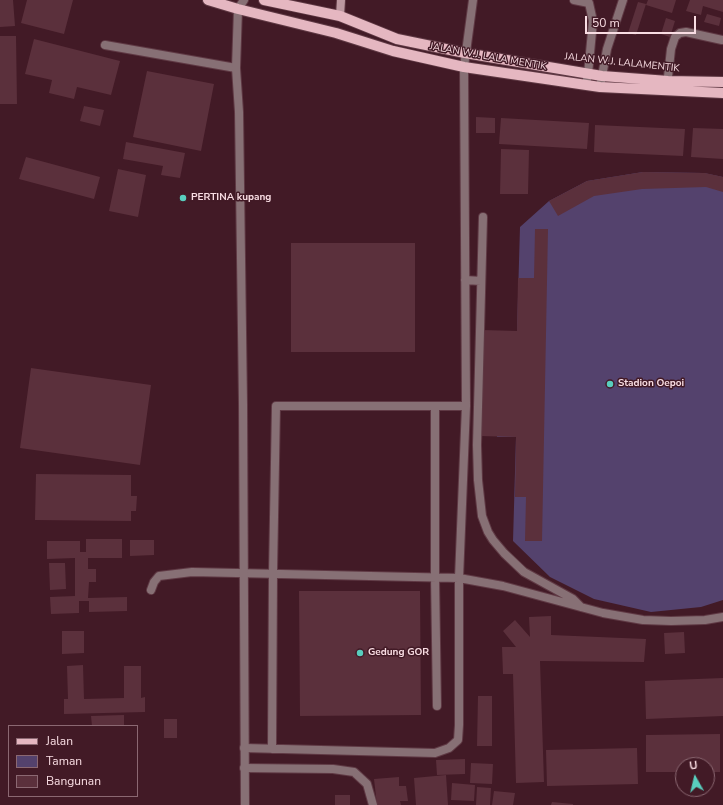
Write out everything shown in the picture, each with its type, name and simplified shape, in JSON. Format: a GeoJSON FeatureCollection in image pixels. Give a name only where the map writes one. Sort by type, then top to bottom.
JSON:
{"type":"FeatureCollection","features":[{"type":"Feature","properties":{"kind":"main road","name":"JALAN W.J. LALA MENTIK"},"geometry":{"type":"LineString","coordinates":[[208,0],[238,9],[336,33],[393,51],[464,67],[600,87],[667,86],[723,93]]}},
{"type":"Feature","properties":{"kind":"main road","name":"JALAN W.J. LALAMENTIK"},"geometry":{"type":"LineString","coordinates":[[264,0],[340,16],[397,39],[465,54],[667,86],[723,82]]}},
{"type":"Feature","properties":{"kind":"main road"},"geometry":{"type":"LineString","coordinates":[[336,33],[340,16],[341,0]]}},
{"type":"Feature","properties":{"kind":"street"},"geometry":{"type":"LineString","coordinates":[[244,0],[238,9],[236,68],[239,112],[243,388],[245,805]]}},
{"type":"Feature","properties":{"kind":"street"},"geometry":{"type":"LineString","coordinates":[[244,748],[435,753],[450,748],[458,740],[460,725],[459,578],[466,406],[464,67],[473,0]]}},
{"type":"Feature","properties":{"kind":"street"},"geometry":{"type":"LineString","coordinates":[[574,0],[589,4],[593,21],[586,84]]}},
{"type":"Feature","properties":{"kind":"street"},"geometry":{"type":"LineString","coordinates":[[600,87],[607,48],[623,0]]}},
{"type":"Feature","properties":{"kind":"street"},"geometry":{"type":"LineString","coordinates":[[667,86],[675,37],[680,33],[686,32],[722,40]]}},
{"type":"Feature","properties":{"kind":"street"},"geometry":{"type":"LineString","coordinates":[[105,45],[236,68]]}},
{"type":"Feature","properties":{"kind":"street"},"geometry":{"type":"LineString","coordinates":[[483,217],[477,445],[478,480],[484,522],[493,540],[524,572],[573,599],[579,603],[582,608]]}},
{"type":"Feature","properties":{"kind":"street"},"geometry":{"type":"LineString","coordinates":[[465,280],[481,281]]}},
{"type":"Feature","properties":{"kind":"street"},"geometry":{"type":"LineString","coordinates":[[272,749],[276,406],[466,406]]}},
{"type":"Feature","properties":{"kind":"street"},"geometry":{"type":"LineString","coordinates":[[435,406],[437,706]]}},
{"type":"Feature","properties":{"kind":"street"},"geometry":{"type":"LineString","coordinates":[[151,590],[154,582],[159,576],[192,572],[459,578],[503,586],[603,614],[643,620],[705,620],[723,617]]}},
{"type":"Feature","properties":{"kind":"street"},"geometry":{"type":"LineString","coordinates":[[244,768],[333,769],[354,772],[368,784],[373,805]]}},
{"type":"Feature","properties":{"kind":"green space","name":"Stadion Oepoi"},"geometry":{"type":"Polygon","coordinates":[[[643,172],[704,173],[723,177],[723,600],[701,607],[651,612],[594,599],[550,577],[513,541],[516,437],[497,437],[498,331],[517,331],[520,227],[549,201],[587,181],[643,172]]]}},
{"type":"Feature","properties":{"kind":"building"},"geometry":{"type":"Polygon","coordinates":[[[0,0],[13,0],[15,26],[0,27],[0,0]]]}},
{"type":"Feature","properties":{"kind":"building"},"geometry":{"type":"Polygon","coordinates":[[[27,0],[73,0],[64,34],[21,23],[27,0]]]}},
{"type":"Feature","properties":{"kind":"building"},"geometry":{"type":"Polygon","coordinates":[[[648,0],[676,0],[672,13],[646,5],[648,0]]]}},
{"type":"Feature","properties":{"kind":"building"},"geometry":{"type":"Polygon","coordinates":[[[690,0],[723,0],[723,12],[703,6],[701,15],[686,11],[690,0]]]}},
{"type":"Feature","properties":{"kind":"building"},"geometry":{"type":"Polygon","coordinates":[[[638,2],[646,4],[636,35],[628,33],[638,2]]]}},
{"type":"Feature","properties":{"kind":"building"},"geometry":{"type":"Polygon","coordinates":[[[707,14],[721,18],[719,26],[704,22],[707,14]]]}},
{"type":"Feature","properties":{"kind":"building"},"geometry":{"type":"Polygon","coordinates":[[[666,18],[675,21],[670,37],[661,34],[666,18]]]}},
{"type":"Feature","properties":{"kind":"building"},"geometry":{"type":"Polygon","coordinates":[[[0,36],[16,36],[17,104],[0,104],[0,36]]]}},
{"type":"Feature","properties":{"kind":"building"},"geometry":{"type":"Polygon","coordinates":[[[34,39],[120,61],[111,95],[77,87],[74,99],[49,93],[52,80],[25,74],[34,39]]]}},
{"type":"Feature","properties":{"kind":"building"},"geometry":{"type":"Polygon","coordinates":[[[147,71],[214,84],[201,151],[133,137],[147,71]]]}},
{"type":"Feature","properties":{"kind":"building"},"geometry":{"type":"Polygon","coordinates":[[[84,106],[104,110],[100,126],[80,121],[84,106]]]}},
{"type":"Feature","properties":{"kind":"building"},"geometry":{"type":"Polygon","coordinates":[[[476,117],[495,118],[495,133],[476,133],[476,117]]]}},
{"type":"Feature","properties":{"kind":"building"},"geometry":{"type":"Polygon","coordinates":[[[501,118],[589,123],[587,149],[499,144],[501,118]]]}},
{"type":"Feature","properties":{"kind":"building"},"geometry":{"type":"Polygon","coordinates":[[[595,125],[685,129],[683,156],[594,152],[595,125]]]}},
{"type":"Feature","properties":{"kind":"building"},"geometry":{"type":"Polygon","coordinates":[[[693,128],[723,129],[723,159],[691,157],[693,128]]]}},
{"type":"Feature","properties":{"kind":"building"},"geometry":{"type":"Polygon","coordinates":[[[126,142],[185,153],[180,178],[161,175],[163,166],[123,159],[126,142]]]}},
{"type":"Feature","properties":{"kind":"building"},"geometry":{"type":"Polygon","coordinates":[[[501,149],[529,150],[528,194],[500,194],[501,149]]]}},
{"type":"Feature","properties":{"kind":"building"},"geometry":{"type":"Polygon","coordinates":[[[26,157],[100,177],[94,199],[19,179],[26,157]]]}},
{"type":"Feature","properties":{"kind":"building"},"geometry":{"type":"Polygon","coordinates":[[[118,169],[146,175],[138,217],[109,211],[118,169]]]}},
{"type":"Feature","properties":{"kind":"building"},"geometry":{"type":"Polygon","coordinates":[[[643,172],[705,173],[723,177],[723,192],[706,187],[642,189],[594,196],[558,216],[549,201],[587,181],[643,172]]]}},
{"type":"Feature","properties":{"kind":"building"},"geometry":{"type":"Polygon","coordinates":[[[535,229],[548,229],[542,541],[525,541],[526,497],[515,497],[516,437],[480,436],[482,330],[517,331],[518,278],[534,278],[535,229]]]}},
{"type":"Feature","properties":{"kind":"building"},"geometry":{"type":"Polygon","coordinates":[[[291,243],[415,243],[415,352],[291,352],[291,243]]]}},
{"type":"Feature","properties":{"kind":"building"},"geometry":{"type":"Polygon","coordinates":[[[31,368],[151,385],[140,465],[20,448],[31,368]]]}},
{"type":"Feature","properties":{"kind":"building"},"geometry":{"type":"Polygon","coordinates":[[[36,474],[131,475],[131,496],[137,496],[136,511],[131,511],[131,521],[35,520],[36,474]]]}},
{"type":"Feature","properties":{"kind":"building"},"geometry":{"type":"Polygon","coordinates":[[[86,539],[122,539],[122,558],[88,558],[88,569],[96,569],[96,582],[89,582],[88,598],[127,597],[127,611],[89,612],[89,601],[79,601],[79,613],[51,614],[50,597],[75,596],[75,558],[47,559],[47,541],[80,541],[80,552],[86,552],[86,539]]]}},
{"type":"Feature","properties":{"kind":"building"},"geometry":{"type":"Polygon","coordinates":[[[130,540],[154,540],[154,555],[130,556],[130,540]]]}},
{"type":"Feature","properties":{"kind":"building"},"geometry":{"type":"Polygon","coordinates":[[[49,563],[65,563],[66,589],[50,590],[49,563]]]}},
{"type":"Feature","properties":{"kind":"building","name":"Gedung GOR"},"geometry":{"type":"Polygon","coordinates":[[[299,591],[420,591],[421,715],[300,716],[299,591]]]}},
{"type":"Feature","properties":{"kind":"building"},"geometry":{"type":"Polygon","coordinates":[[[551,616],[551,635],[646,639],[644,662],[540,661],[544,782],[516,783],[513,674],[503,674],[502,647],[516,647],[503,631],[515,620],[530,637],[529,617],[551,616]]]}},
{"type":"Feature","properties":{"kind":"building"},"geometry":{"type":"Polygon","coordinates":[[[62,631],[84,631],[84,653],[62,654],[62,631]]]}},
{"type":"Feature","properties":{"kind":"building"},"geometry":{"type":"Polygon","coordinates":[[[684,632],[685,653],[665,654],[664,633],[684,632]]]}},
{"type":"Feature","properties":{"kind":"building"},"geometry":{"type":"Polygon","coordinates":[[[83,665],[84,699],[124,698],[124,666],[141,666],[141,698],[145,697],[145,712],[64,714],[64,699],[68,699],[67,666],[83,665]]]}},
{"type":"Feature","properties":{"kind":"building"},"geometry":{"type":"Polygon","coordinates":[[[723,678],[723,716],[646,719],[645,681],[723,678]]]}},
{"type":"Feature","properties":{"kind":"building"},"geometry":{"type":"Polygon","coordinates":[[[478,696],[492,696],[492,746],[477,746],[478,696]]]}},
{"type":"Feature","properties":{"kind":"building"},"geometry":{"type":"Polygon","coordinates":[[[124,715],[124,725],[92,725],[91,716],[124,715]]]}},
{"type":"Feature","properties":{"kind":"building"},"geometry":{"type":"Polygon","coordinates":[[[164,719],[177,719],[177,738],[164,738],[164,719]]]}},
{"type":"Feature","properties":{"kind":"building"},"geometry":{"type":"Polygon","coordinates":[[[720,734],[720,772],[715,772],[715,757],[675,757],[675,772],[646,772],[646,735],[720,734]]]}},
{"type":"Feature","properties":{"kind":"building"},"geometry":{"type":"Polygon","coordinates":[[[637,748],[638,784],[547,786],[546,750],[637,748]]]}},
{"type":"Feature","properties":{"kind":"building"},"geometry":{"type":"Polygon","coordinates":[[[465,759],[465,774],[437,775],[436,760],[465,759]]]}},
{"type":"Feature","properties":{"kind":"building"},"geometry":{"type":"Polygon","coordinates":[[[471,763],[493,764],[492,784],[470,783],[471,763]]]}},
{"type":"Feature","properties":{"kind":"building"},"geometry":{"type":"Polygon","coordinates":[[[446,775],[448,805],[416,805],[414,778],[446,775]]]}},
{"type":"Feature","properties":{"kind":"building"},"geometry":{"type":"Polygon","coordinates":[[[399,777],[399,786],[406,786],[408,801],[400,801],[401,805],[377,805],[374,779],[399,777]]]}},
{"type":"Feature","properties":{"kind":"building"},"geometry":{"type":"Polygon","coordinates":[[[452,783],[475,785],[474,801],[451,800],[452,783]]]}},
{"type":"Feature","properties":{"kind":"building"},"geometry":{"type":"Polygon","coordinates":[[[477,787],[491,788],[490,805],[476,805],[477,787]]]}},
{"type":"Feature","properties":{"kind":"building"},"geometry":{"type":"Polygon","coordinates":[[[494,791],[515,793],[513,805],[492,805],[494,791]]]}},
{"type":"Feature","properties":{"kind":"building"},"geometry":{"type":"Polygon","coordinates":[[[335,795],[350,795],[350,805],[335,805],[335,795]]]}},
{"type":"Feature","properties":{"kind":"building"},"geometry":{"type":"Polygon","coordinates":[[[552,802],[573,804],[573,805],[551,805],[552,802]]]}},
{"type":"Feature","properties":{"kind":"place","name":"PERTINA kupang"},"geometry":{"type":"Point","coordinates":[183,198]}},
{"type":"Feature","properties":{"kind":"place","name":"Stadion Oepoi"},"geometry":{"type":"Point","coordinates":[610,384]}},
{"type":"Feature","properties":{"kind":"place","name":"Gedung GOR"},"geometry":{"type":"Point","coordinates":[360,653]}}]}
